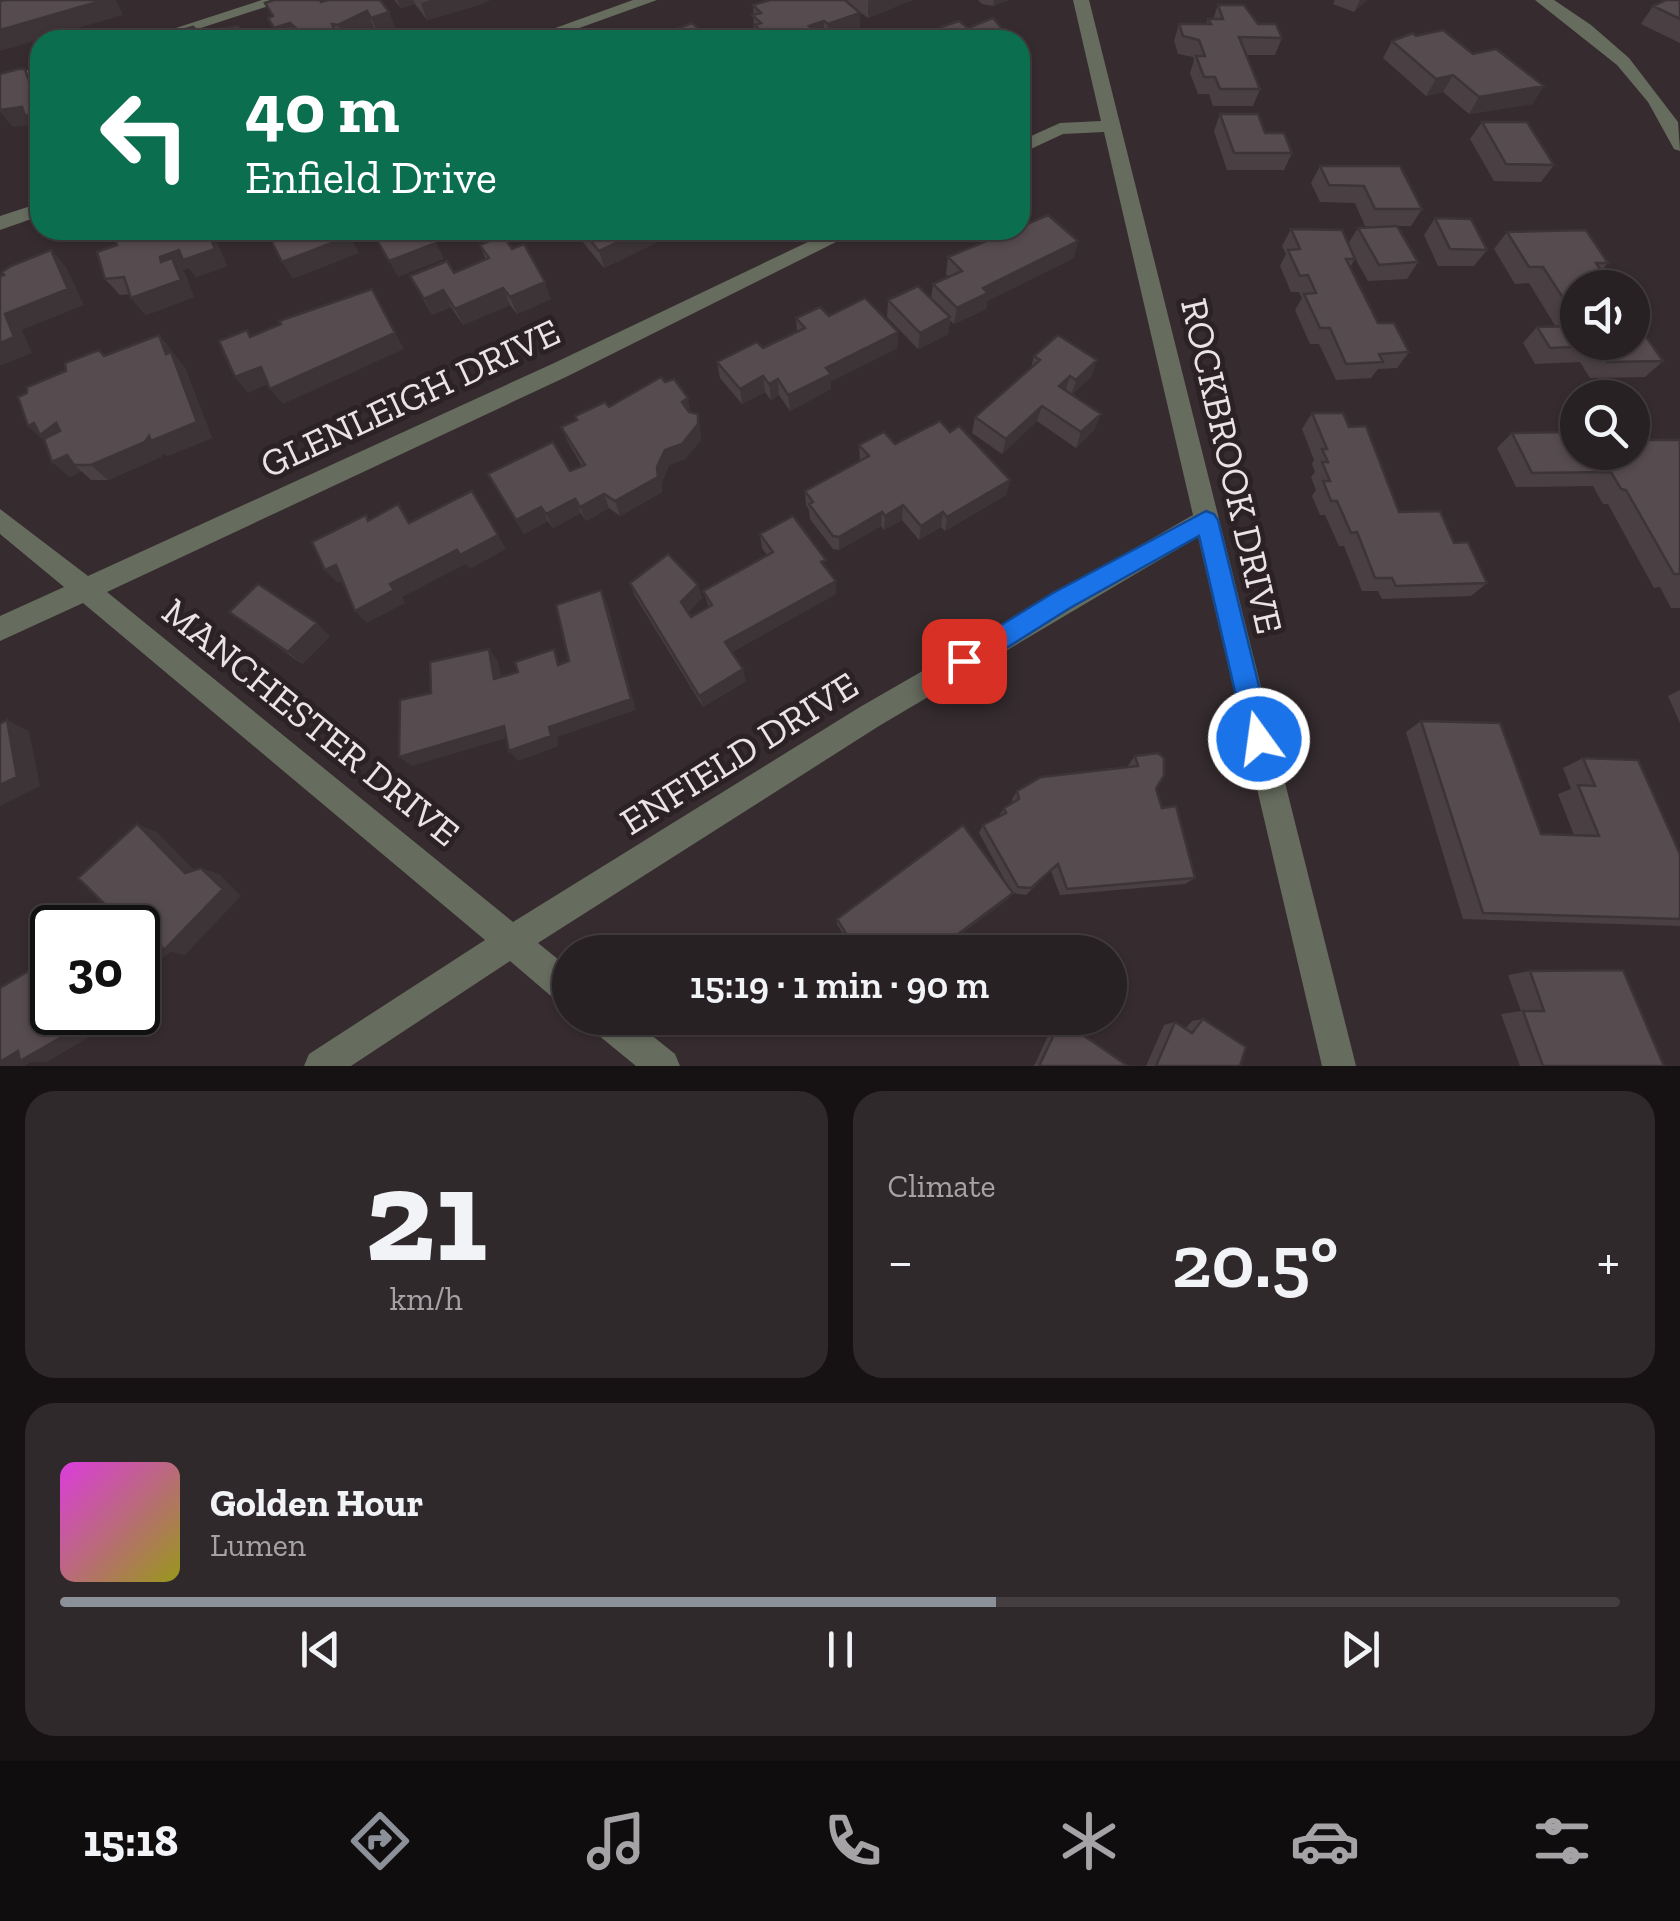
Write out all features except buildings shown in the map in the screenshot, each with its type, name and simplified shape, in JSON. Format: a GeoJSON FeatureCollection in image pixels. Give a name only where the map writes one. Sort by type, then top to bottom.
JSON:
{"type":"FeatureCollection","features":[{"type":"Feature","properties":{"kind":"street"},"geometry":{"type":"LineString","coordinates":[[179,30],[279,0]]}},
{"type":"Feature","properties":{"kind":"street"},"geometry":{"type":"LineString","coordinates":[[560,30],[649,0]]}},
{"type":"Feature","properties":{"kind":"street","name":"ROCKBROOK DRIVE"},"geometry":{"type":"LineString","coordinates":[[1081,0],[1339,1066]]}},
{"type":"Feature","properties":{"kind":"street"},"geometry":{"type":"LineString","coordinates":[[1543,0],[1580,24],[1647,87],[1680,145]]}},
{"type":"Feature","properties":{"kind":"street"},"geometry":{"type":"LineString","coordinates":[[0,84],[30,75]]}},
{"type":"Feature","properties":{"kind":"street"},"geometry":{"type":"LineString","coordinates":[[1030,143],[1060,129],[1110,126]]}},
{"type":"Feature","properties":{"kind":"street"},"geometry":{"type":"LineString","coordinates":[[0,223],[30,212]]}},
{"type":"Feature","properties":{"kind":"street","name":"GLENLEIGH DRIVE"},"geometry":{"type":"LineString","coordinates":[[0,629],[829,240]]}},
{"type":"Feature","properties":{"kind":"street","name":"MANCHESTER DRIVE"},"geometry":{"type":"LineString","coordinates":[[0,519],[552,975]]}},
{"type":"Feature","properties":{"kind":"street","name":"ENFIELD DRIVE"},"geometry":{"type":"LineString","coordinates":[[321,1066],[511,941],[1061,601],[1206,520]]}},
{"type":"Feature","properties":{"kind":"street"},"geometry":{"type":"LineString","coordinates":[[625,1035],[663,1066]]}},
{"type":"Feature","properties":{"kind":"route"},"geometry":{"type":"LineString","coordinates":[[964,661],[1061,601],[1206,520],[1259,739]]}}]}
